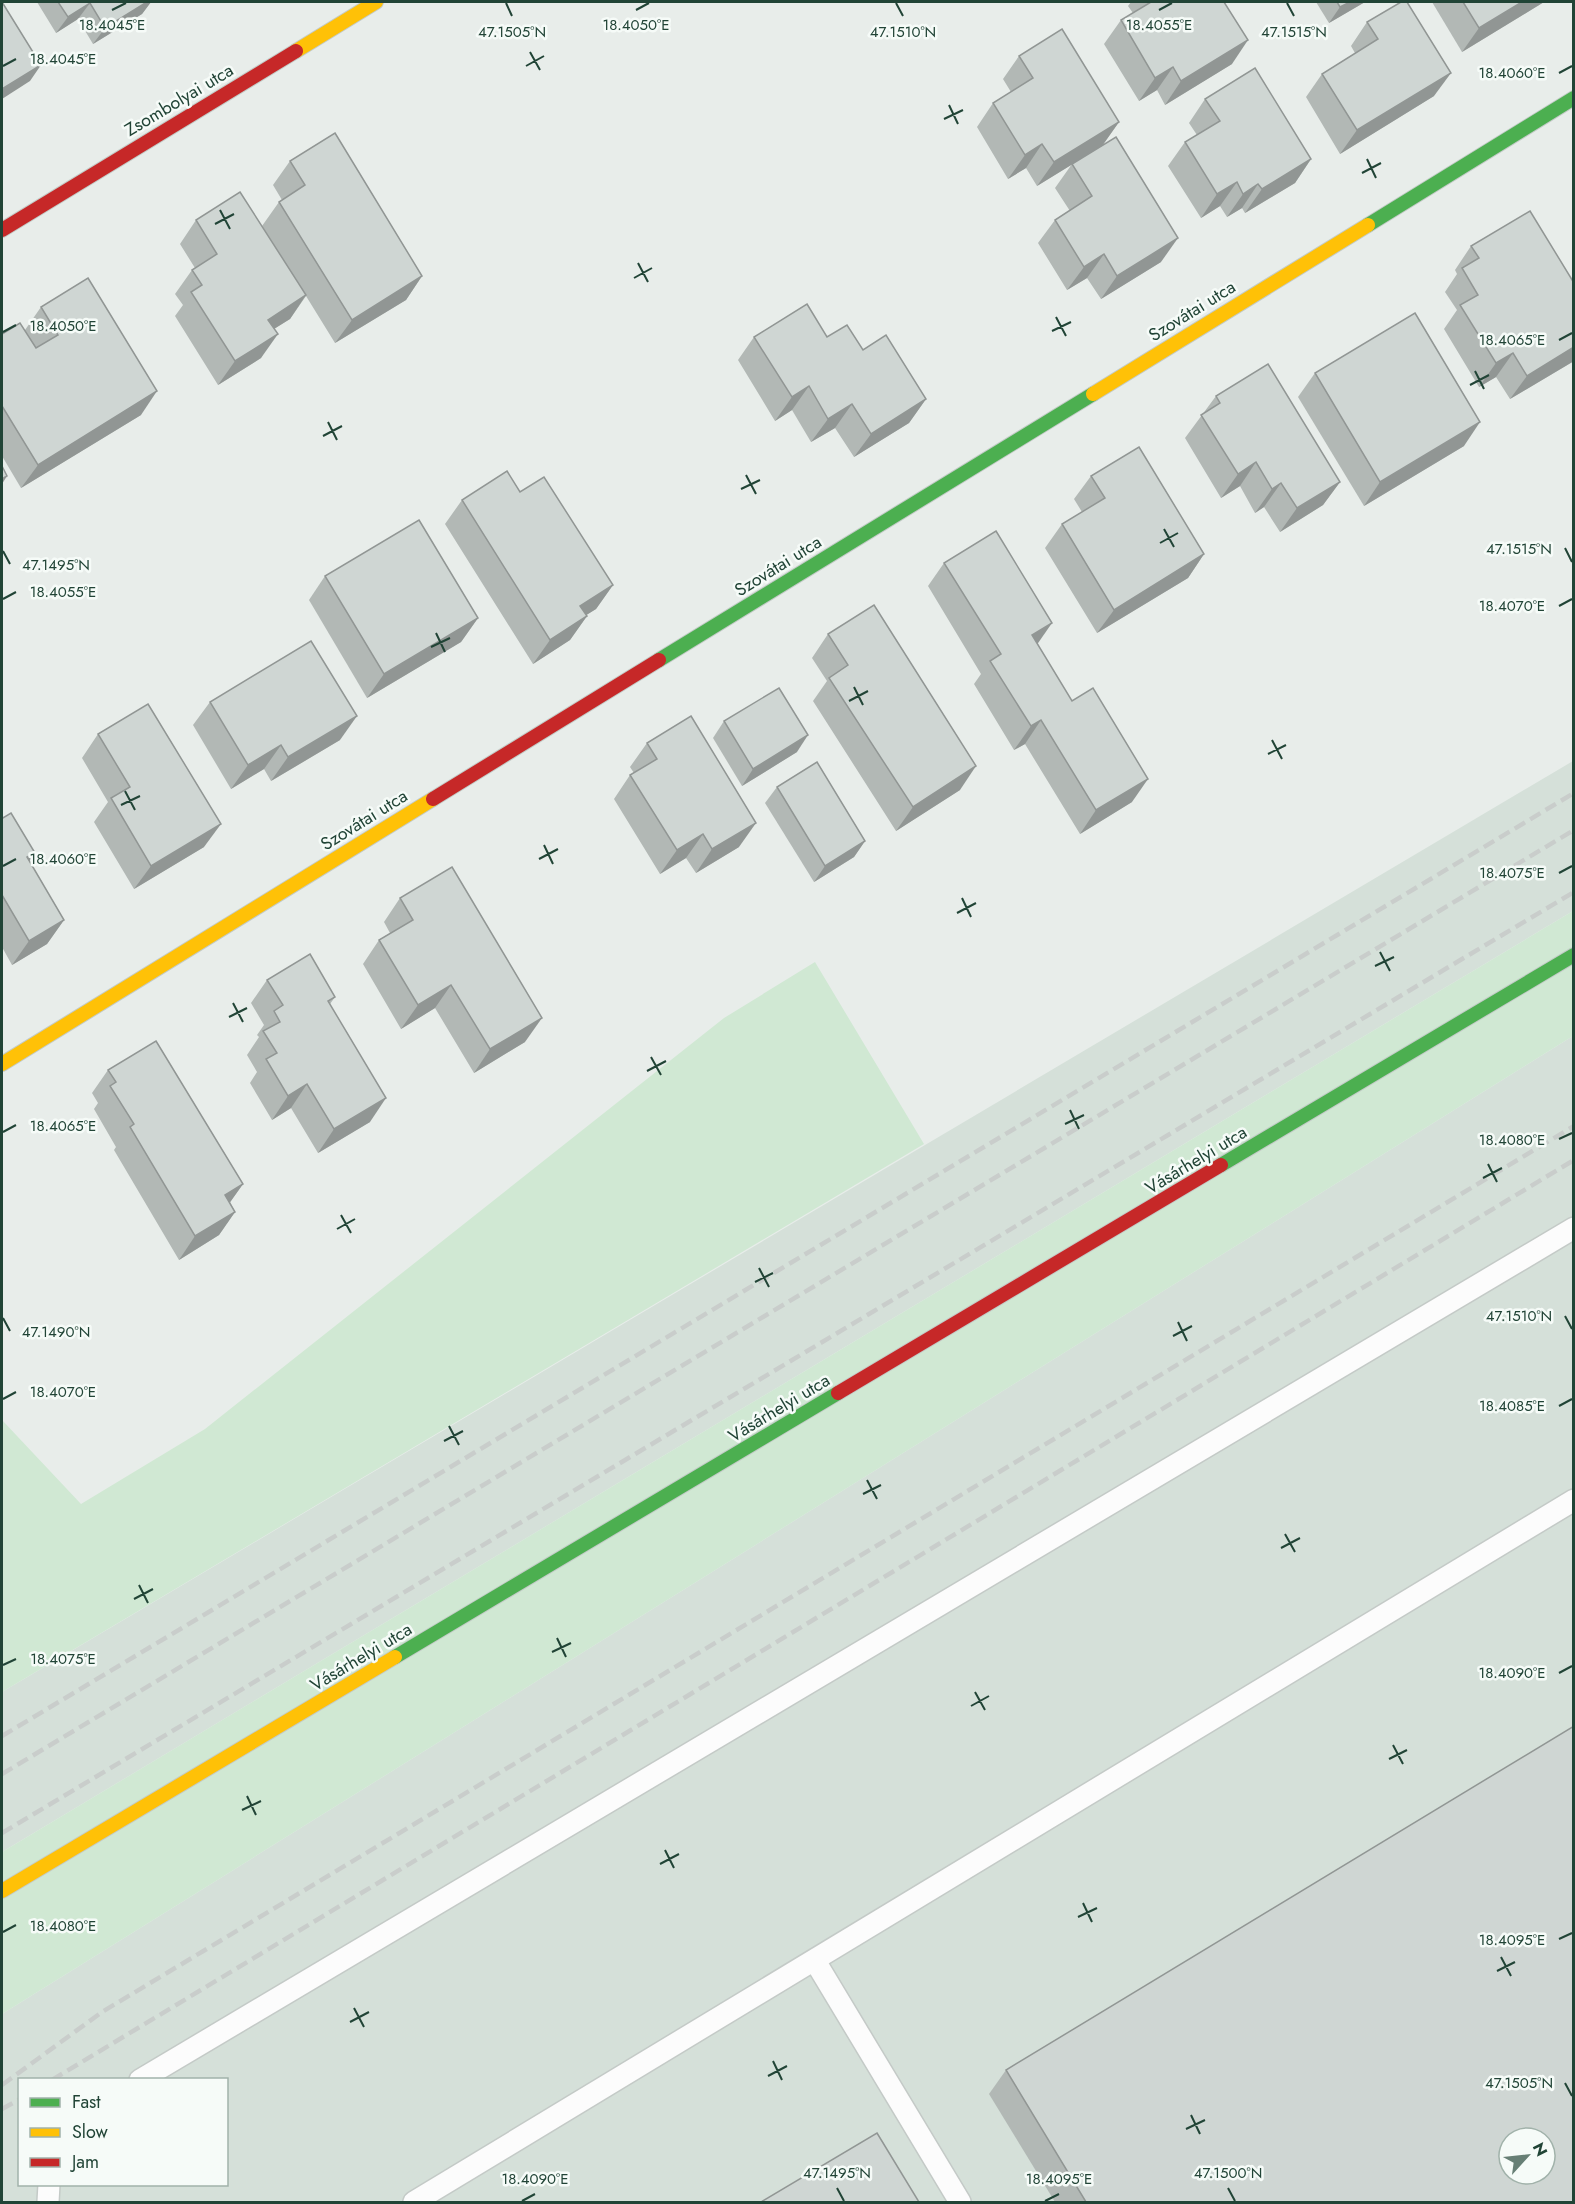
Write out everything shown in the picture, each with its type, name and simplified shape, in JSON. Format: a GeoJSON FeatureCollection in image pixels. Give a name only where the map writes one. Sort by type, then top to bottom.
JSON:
{"type":"FeatureCollection","features":[{"type":"Feature","properties":{"kind":"street","name":"Zsombolyai utca"},"geometry":{"type":"LineString","coordinates":[[2,230],[376,2]]}},
{"type":"Feature","properties":{"kind":"street","name":"Szovátai utca"},"geometry":{"type":"LineString","coordinates":[[2,1064],[1574,98]]}},
{"type":"Feature","properties":{"kind":"street","name":"Vásárhelyi utca"},"geometry":{"type":"LineString","coordinates":[[2,1891],[1574,955]]}},
{"type":"Feature","properties":{"kind":"lane"},"geometry":{"type":"LineString","coordinates":[[142,2078],[1574,1228]]}},
{"type":"Feature","properties":{"kind":"lane"},"geometry":{"type":"LineString","coordinates":[[414,2202],[1574,1500]]}},
{"type":"Feature","properties":{"kind":"lane"},"geometry":{"type":"LineString","coordinates":[[815,1961],[960,2202]]}},
{"type":"Feature","properties":{"kind":"lane"},"geometry":{"type":"LineString","coordinates":[[48,2202],[49,2186]]}},
{"type":"Feature","properties":{"kind":"shaded area"},"geometry":{"type":"Polygon","coordinates":[[[1573,761],[1573,911],[2,1852],[2,1692],[1573,761]]]}},
{"type":"Feature","properties":{"kind":"shaded area"},"geometry":{"type":"Polygon","coordinates":[[[1573,1036],[1573,2202],[2,2202],[2,2014],[1573,1036]]]}},
{"type":"Feature","properties":{"kind":"green space"},"geometry":{"type":"Polygon","coordinates":[[[1573,911],[1573,1036],[2,2014],[2,1852],[1573,911]]]}},
{"type":"Feature","properties":{"kind":"green space"},"geometry":{"type":"Polygon","coordinates":[[[815,962],[924,1144],[2,1692],[2,1420],[81,1504],[205,1429],[724,1018],[815,962]]]}},
{"type":"Feature","properties":{"kind":"building"},"geometry":{"type":"Polygon","coordinates":[[[2,2],[41,65],[2,89],[2,2]]]}},
{"type":"Feature","properties":{"kind":"building"},"geometry":{"type":"Polygon","coordinates":[[[58,2],[147,2],[105,28],[90,3],[68,17],[58,2]]]}},
{"type":"Feature","properties":{"kind":"building"},"geometry":{"type":"Polygon","coordinates":[[[1151,2],[1224,2],[1248,40],[1181,81],[1173,67],[1155,78],[1121,20],[1151,2]]]}},
{"type":"Feature","properties":{"kind":"building"},"geometry":{"type":"Polygon","coordinates":[[[1337,2],[1350,2],[1340,7],[1337,2]]]}},
{"type":"Feature","properties":{"kind":"building"},"geometry":{"type":"Polygon","coordinates":[[[1401,2],[1407,2],[1451,73],[1357,130],[1322,74],[1378,39],[1367,22],[1401,2]]]}},
{"type":"Feature","properties":{"kind":"building"},"geometry":{"type":"Polygon","coordinates":[[[1463,2],[1522,2],[1479,28],[1463,2]]]}},
{"type":"Feature","properties":{"kind":"building"},"geometry":{"type":"Polygon","coordinates":[[[1062,29],[1119,122],[1054,162],[1042,144],[1025,155],[993,103],[1033,78],[1019,56],[1062,29]]]}},
{"type":"Feature","properties":{"kind":"building"},"geometry":{"type":"Polygon","coordinates":[[[1255,68],[1311,159],[1262,189],[1258,184],[1243,194],[1237,182],[1217,194],[1185,142],[1220,121],[1205,99],[1255,68]]]}},
{"type":"Feature","properties":{"kind":"building"},"geometry":{"type":"Polygon","coordinates":[[[335,133],[422,276],[352,320],[279,202],[305,185],[290,161],[335,133]]]}},
{"type":"Feature","properties":{"kind":"building"},"geometry":{"type":"Polygon","coordinates":[[[1116,137],[1178,238],[1117,276],[1104,254],[1084,267],[1055,220],[1092,196],[1072,164],[1116,137]]]}},
{"type":"Feature","properties":{"kind":"building"},"geometry":{"type":"Polygon","coordinates":[[[240,192],[306,295],[268,320],[278,334],[235,361],[191,292],[202,285],[192,270],[217,254],[196,220],[240,192]]]}},
{"type":"Feature","properties":{"kind":"building"},"geometry":{"type":"Polygon","coordinates":[[[1530,211],[1574,283],[1574,347],[1527,376],[1513,353],[1496,363],[1460,305],[1478,295],[1462,268],[1479,258],[1471,246],[1530,211]]]}},
{"type":"Feature","properties":{"kind":"building"},"geometry":{"type":"Polygon","coordinates":[[[88,278],[157,391],[38,465],[2,406],[2,334],[20,323],[36,348],[58,335],[41,307],[88,278]]]}},
{"type":"Feature","properties":{"kind":"building"},"geometry":{"type":"Polygon","coordinates":[[[807,304],[827,337],[847,325],[863,350],[886,335],[926,399],[871,434],[852,404],[828,419],[809,386],[792,397],[754,337],[807,304]]]}},
{"type":"Feature","properties":{"kind":"building"},"geometry":{"type":"Polygon","coordinates":[[[1415,313],[1480,422],[1380,482],[1315,373],[1415,313]]]}},
{"type":"Feature","properties":{"kind":"building"},"geometry":{"type":"Polygon","coordinates":[[[1268,364],[1340,482],[1297,508],[1281,483],[1272,489],[1256,462],[1238,474],[1201,415],[1220,403],[1216,396],[1268,364]]]}},
{"type":"Feature","properties":{"kind":"building"},"geometry":{"type":"Polygon","coordinates":[[[1139,447],[1204,554],[1114,610],[1062,524],[1105,498],[1091,476],[1139,447]]]}},
{"type":"Feature","properties":{"kind":"building"},"geometry":{"type":"Polygon","coordinates":[[[2,466],[7,476],[2,479],[2,466]]]}},
{"type":"Feature","properties":{"kind":"building"},"geometry":{"type":"Polygon","coordinates":[[[507,471],[520,492],[544,477],[613,585],[580,606],[587,616],[550,640],[462,500],[507,471]]]}},
{"type":"Feature","properties":{"kind":"building"},"geometry":{"type":"Polygon","coordinates":[[[419,520],[478,618],[384,674],[325,576],[419,520]]]}},
{"type":"Feature","properties":{"kind":"building"},"geometry":{"type":"Polygon","coordinates":[[[996,531],[1052,623],[1032,635],[1072,701],[1093,688],[1148,779],[1096,810],[1041,720],[1031,726],[990,661],[1001,654],[944,563],[996,531]]]}},
{"type":"Feature","properties":{"kind":"building"},"geometry":{"type":"Polygon","coordinates":[[[874,605],[976,766],[913,807],[829,678],[848,665],[828,634],[874,605]]]}},
{"type":"Feature","properties":{"kind":"building"},"geometry":{"type":"Polygon","coordinates":[[[311,641],[357,716],[288,757],[281,745],[248,765],[210,702],[311,641]]]}},
{"type":"Feature","properties":{"kind":"building"},"geometry":{"type":"Polygon","coordinates":[[[779,688],[808,735],[753,769],[724,721],[779,688]]]}},
{"type":"Feature","properties":{"kind":"building"},"geometry":{"type":"Polygon","coordinates":[[[148,704],[221,824],[151,866],[111,798],[130,787],[98,734],[148,704]]]}},
{"type":"Feature","properties":{"kind":"building"},"geometry":{"type":"Polygon","coordinates":[[[691,716],[756,823],[712,849],[703,834],[677,850],[630,775],[657,759],[647,743],[691,716]]]}},
{"type":"Feature","properties":{"kind":"building"},"geometry":{"type":"Polygon","coordinates":[[[817,762],[865,841],[825,866],[777,787],[817,762]]]}},
{"type":"Feature","properties":{"kind":"building"},"geometry":{"type":"Polygon","coordinates":[[[11,813],[35,853],[27,857],[64,920],[29,941],[2,895],[2,816],[3,818],[11,813]]]}},
{"type":"Feature","properties":{"kind":"building"},"geometry":{"type":"Polygon","coordinates":[[[452,867],[542,1018],[490,1049],[451,985],[418,1005],[379,940],[413,920],[400,898],[452,867]]]}},
{"type":"Feature","properties":{"kind":"building"},"geometry":{"type":"Polygon","coordinates":[[[310,954],[335,997],[328,1001],[386,1098],[334,1129],[307,1084],[288,1096],[266,1059],[277,1053],[263,1031],[280,1022],[274,1011],[283,1005],[267,980],[310,954]]]}},
{"type":"Feature","properties":{"kind":"building"},"geometry":{"type":"Polygon","coordinates":[[[156,1041],[243,1184],[225,1195],[235,1212],[195,1236],[130,1127],[134,1124],[110,1086],[116,1082],[108,1070],[156,1041]]]}},
{"type":"Feature","properties":{"kind":"building"},"geometry":{"type":"Polygon","coordinates":[[[1574,1726],[1574,2202],[1086,2202],[1006,2070],[1574,1726]]]}},
{"type":"Feature","properties":{"kind":"building"},"geometry":{"type":"Polygon","coordinates":[[[877,2133],[919,2202],[761,2202],[877,2133]]]}},
{"type":"Feature","properties":{"kind":"railway"},"geometry":{"type":"LineString","coordinates":[[2,1736],[1574,793]]}},
{"type":"Feature","properties":{"kind":"railway"},"geometry":{"type":"LineString","coordinates":[[2,1774],[1574,830]]}},
{"type":"Feature","properties":{"kind":"railway"},"geometry":{"type":"LineString","coordinates":[[2,1833],[1574,892]]}},
{"type":"Feature","properties":{"kind":"railway"},"geometry":{"type":"LineString","coordinates":[[2,2085],[102,2012],[1574,1126]]}},
{"type":"Feature","properties":{"kind":"railway"},"geometry":{"type":"LineString","coordinates":[[55,2078],[1574,1160]]}},
{"type":"Feature","properties":{"kind":"railway"},"geometry":{"type":"LineString","coordinates":[[2,2109],[18,2100]]}},
{"type":"Feature","properties":{"kind":"traffic: fast"},"geometry":{"type":"LineString","coordinates":[[1368,225],[1574,98]]}},
{"type":"Feature","properties":{"kind":"traffic: fast"},"geometry":{"type":"LineString","coordinates":[[659,660],[1093,394]]}},
{"type":"Feature","properties":{"kind":"traffic: fast"},"geometry":{"type":"LineString","coordinates":[[1221,1165],[1574,955]]}},
{"type":"Feature","properties":{"kind":"traffic: fast"},"geometry":{"type":"LineString","coordinates":[[395,1657],[838,1393]]}},
{"type":"Feature","properties":{"kind":"traffic: slow"},"geometry":{"type":"LineString","coordinates":[[296,51],[376,2]]}},
{"type":"Feature","properties":{"kind":"traffic: slow"},"geometry":{"type":"LineString","coordinates":[[1093,394],[1368,225]]}},
{"type":"Feature","properties":{"kind":"traffic: slow"},"geometry":{"type":"LineString","coordinates":[[2,1064],[433,799]]}},
{"type":"Feature","properties":{"kind":"traffic: slow"},"geometry":{"type":"LineString","coordinates":[[2,1891],[395,1657]]}},
{"type":"Feature","properties":{"kind":"traffic: jam"},"geometry":{"type":"LineString","coordinates":[[2,230],[296,51]]}},
{"type":"Feature","properties":{"kind":"traffic: jam"},"geometry":{"type":"LineString","coordinates":[[433,799],[659,660]]}},
{"type":"Feature","properties":{"kind":"traffic: jam"},"geometry":{"type":"LineString","coordinates":[[838,1393],[1221,1165]]}}]}
